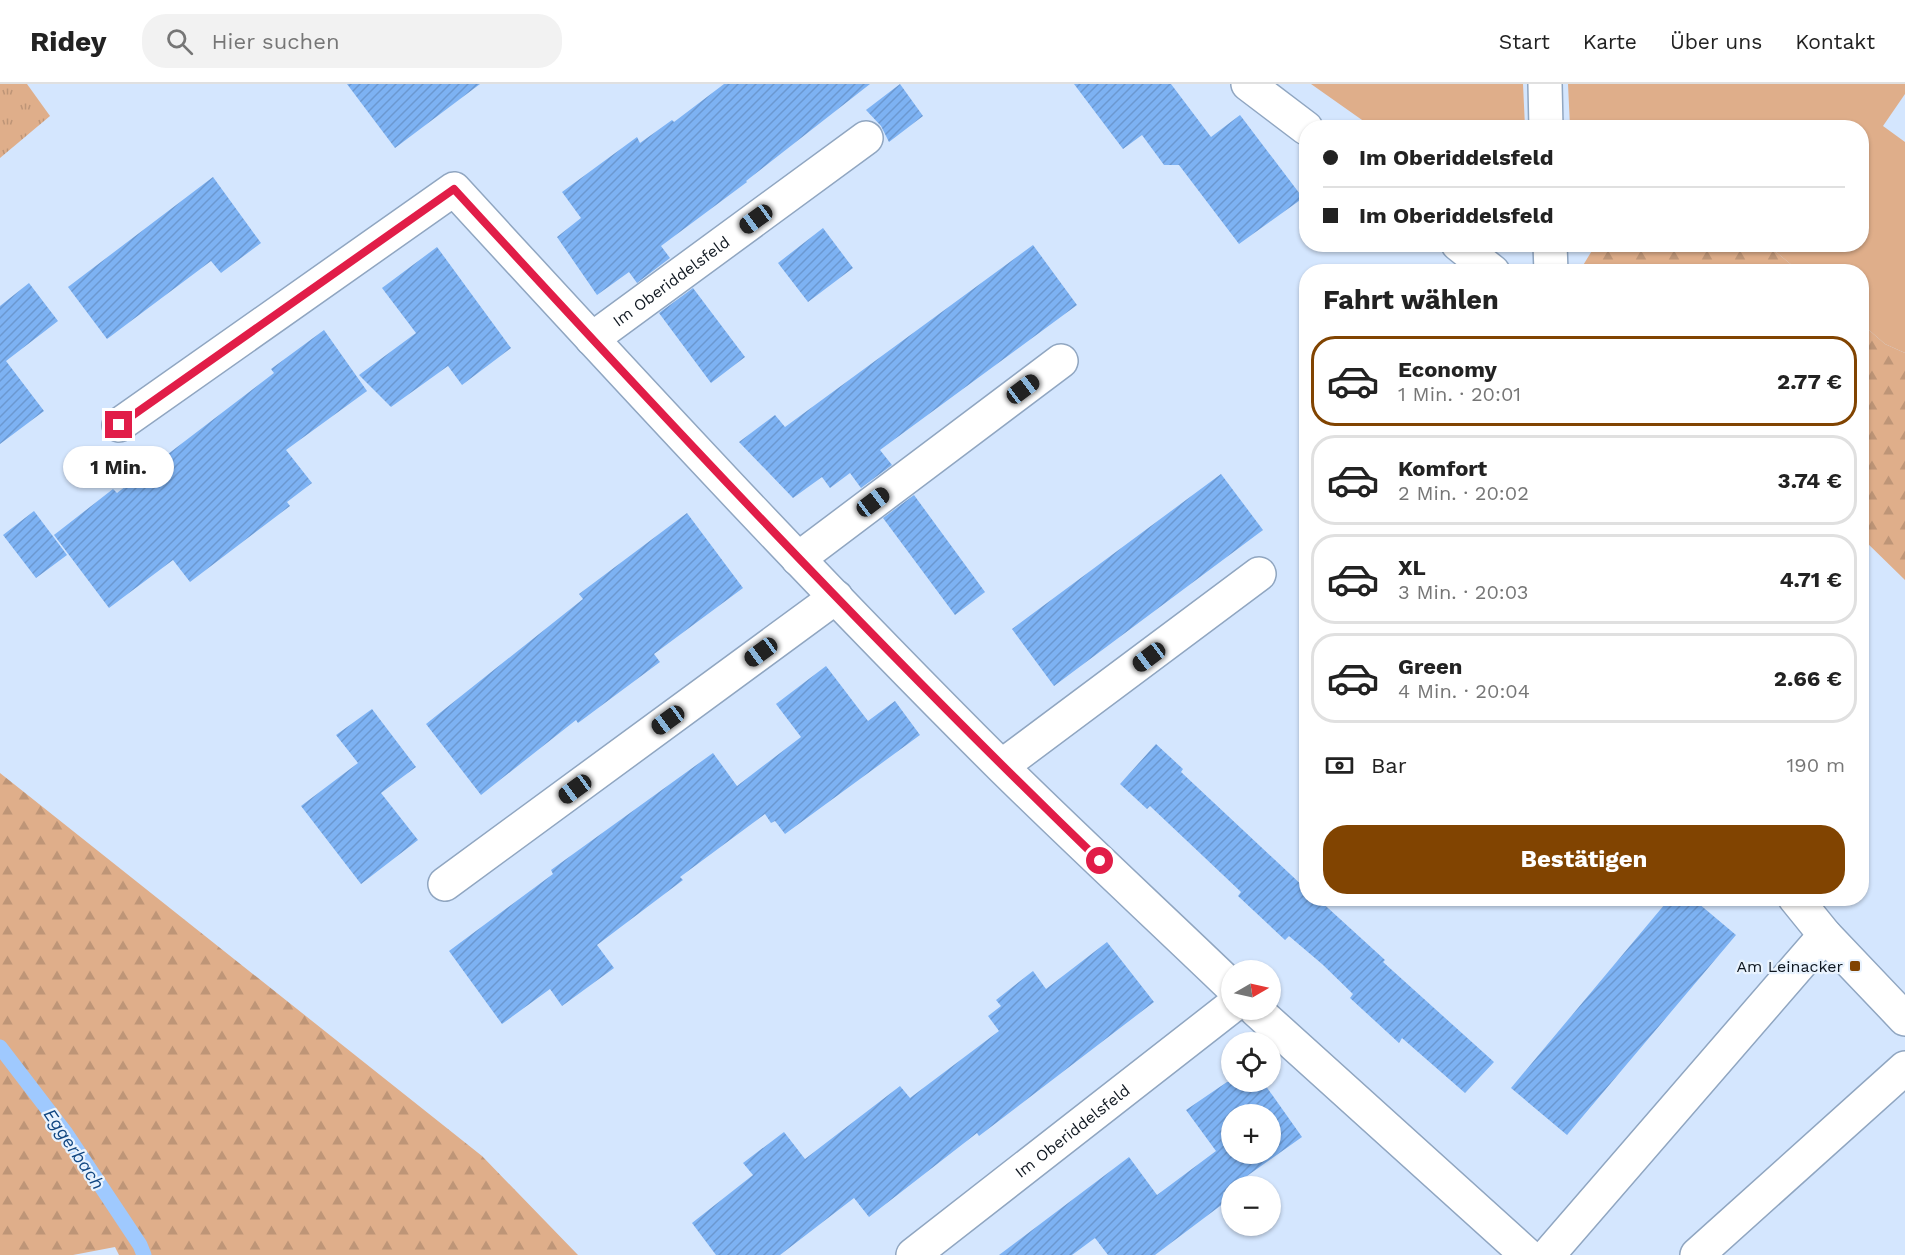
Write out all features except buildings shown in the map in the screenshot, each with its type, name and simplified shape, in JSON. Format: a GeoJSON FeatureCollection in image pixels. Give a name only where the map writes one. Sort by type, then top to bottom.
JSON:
{"type":"FeatureCollection","features":[{"type":"Feature","properties":{"kind":"street"},"geometry":{"type":"LineString","coordinates":[[1248,84],[1299,124]]}},
{"type":"Feature","properties":{"kind":"street"},"geometry":{"type":"LineString","coordinates":[[1545,84],[1546,120]]}},
{"type":"Feature","properties":{"kind":"street","name":"Im Oberiddelsfeld"},"geometry":{"type":"LineString","coordinates":[[592,339],[866,138]]}},
{"type":"Feature","properties":{"kind":"street"},"geometry":{"type":"LineString","coordinates":[[119,425],[454,189],[798,559],[1002,766],[1221,976]]}},
{"type":"Feature","properties":{"kind":"street"},"geometry":{"type":"LineString","coordinates":[[1468,252],[1483,264]]}},
{"type":"Feature","properties":{"kind":"street"},"geometry":{"type":"LineString","coordinates":[[798,559],[1061,361]]}},
{"type":"Feature","properties":{"kind":"street"},"geometry":{"type":"LineString","coordinates":[[1002,766],[1259,574]]}},
{"type":"Feature","properties":{"kind":"street"},"geometry":{"type":"LineString","coordinates":[[445,884],[836,597]]}},
{"type":"Feature","properties":{"kind":"street"},"geometry":{"type":"LineString","coordinates":[[1801,906],[1825,936],[1905,1019]]}},
{"type":"Feature","properties":{"kind":"street"},"geometry":{"type":"LineString","coordinates":[[1548,1255],[1825,936]]}},
{"type":"Feature","properties":{"kind":"street","name":"Im Oberiddelsfeld"},"geometry":{"type":"LineString","coordinates":[[913,1255],[1221,1015]]}},
{"type":"Feature","properties":{"kind":"street"},"geometry":{"type":"LineString","coordinates":[[1267,1020],[1527,1255]]}},
{"type":"Feature","properties":{"kind":"street"},"geometry":{"type":"LineString","coordinates":[[1697,1255],[1905,1068]]}},
{"type":"Feature","properties":{"kind":"green space"},"geometry":{"type":"Polygon","coordinates":[[[0,84],[27,84],[50,116],[0,158],[0,84]]]}},
{"type":"Feature","properties":{"kind":"green space"},"geometry":{"type":"Polygon","coordinates":[[[1311,84],[1523,84],[1525,120],[1362,120],[1311,84]]]}},
{"type":"Feature","properties":{"kind":"green space"},"geometry":{"type":"Polygon","coordinates":[[[1568,84],[1905,84],[1905,94],[1883,126],[1905,142],[1905,353],[1885,344],[1869,330],[1869,264],[1791,264],[1776,252],[1869,252],[1869,120],[1570,120],[1568,84]]]}},
{"type":"Feature","properties":{"kind":"green space"},"geometry":{"type":"Polygon","coordinates":[[[1591,252],[1776,252],[1791,264],[1584,264],[1591,252]]]}},
{"type":"Feature","properties":{"kind":"green space"},"geometry":{"type":"Polygon","coordinates":[[[1869,330],[1885,344],[1905,353],[1905,580],[1869,545],[1869,330]]]}},
{"type":"Feature","properties":{"kind":"green space"},"geometry":{"type":"Polygon","coordinates":[[[0,773],[482,1156],[578,1255],[119,1255],[115,1247],[73,1255],[0,1255],[0,773]]]}},
{"type":"Feature","properties":{"kind":"waterway","name":"Eggerbach"},"geometry":{"type":"LineString","coordinates":[[0,1047],[65,1132],[140,1245],[144,1255]]}},
{"type":"Feature","properties":{"kind":"place","name":"Am Leinacker"},"geometry":{"type":"Point","coordinates":[1855,966]}},
{"type":"Feature","properties":{"kind":"route"},"geometry":{"type":"LineString","coordinates":[[119,425],[454,189],[798,559],[1002,766],[1100,861]]}}]}
